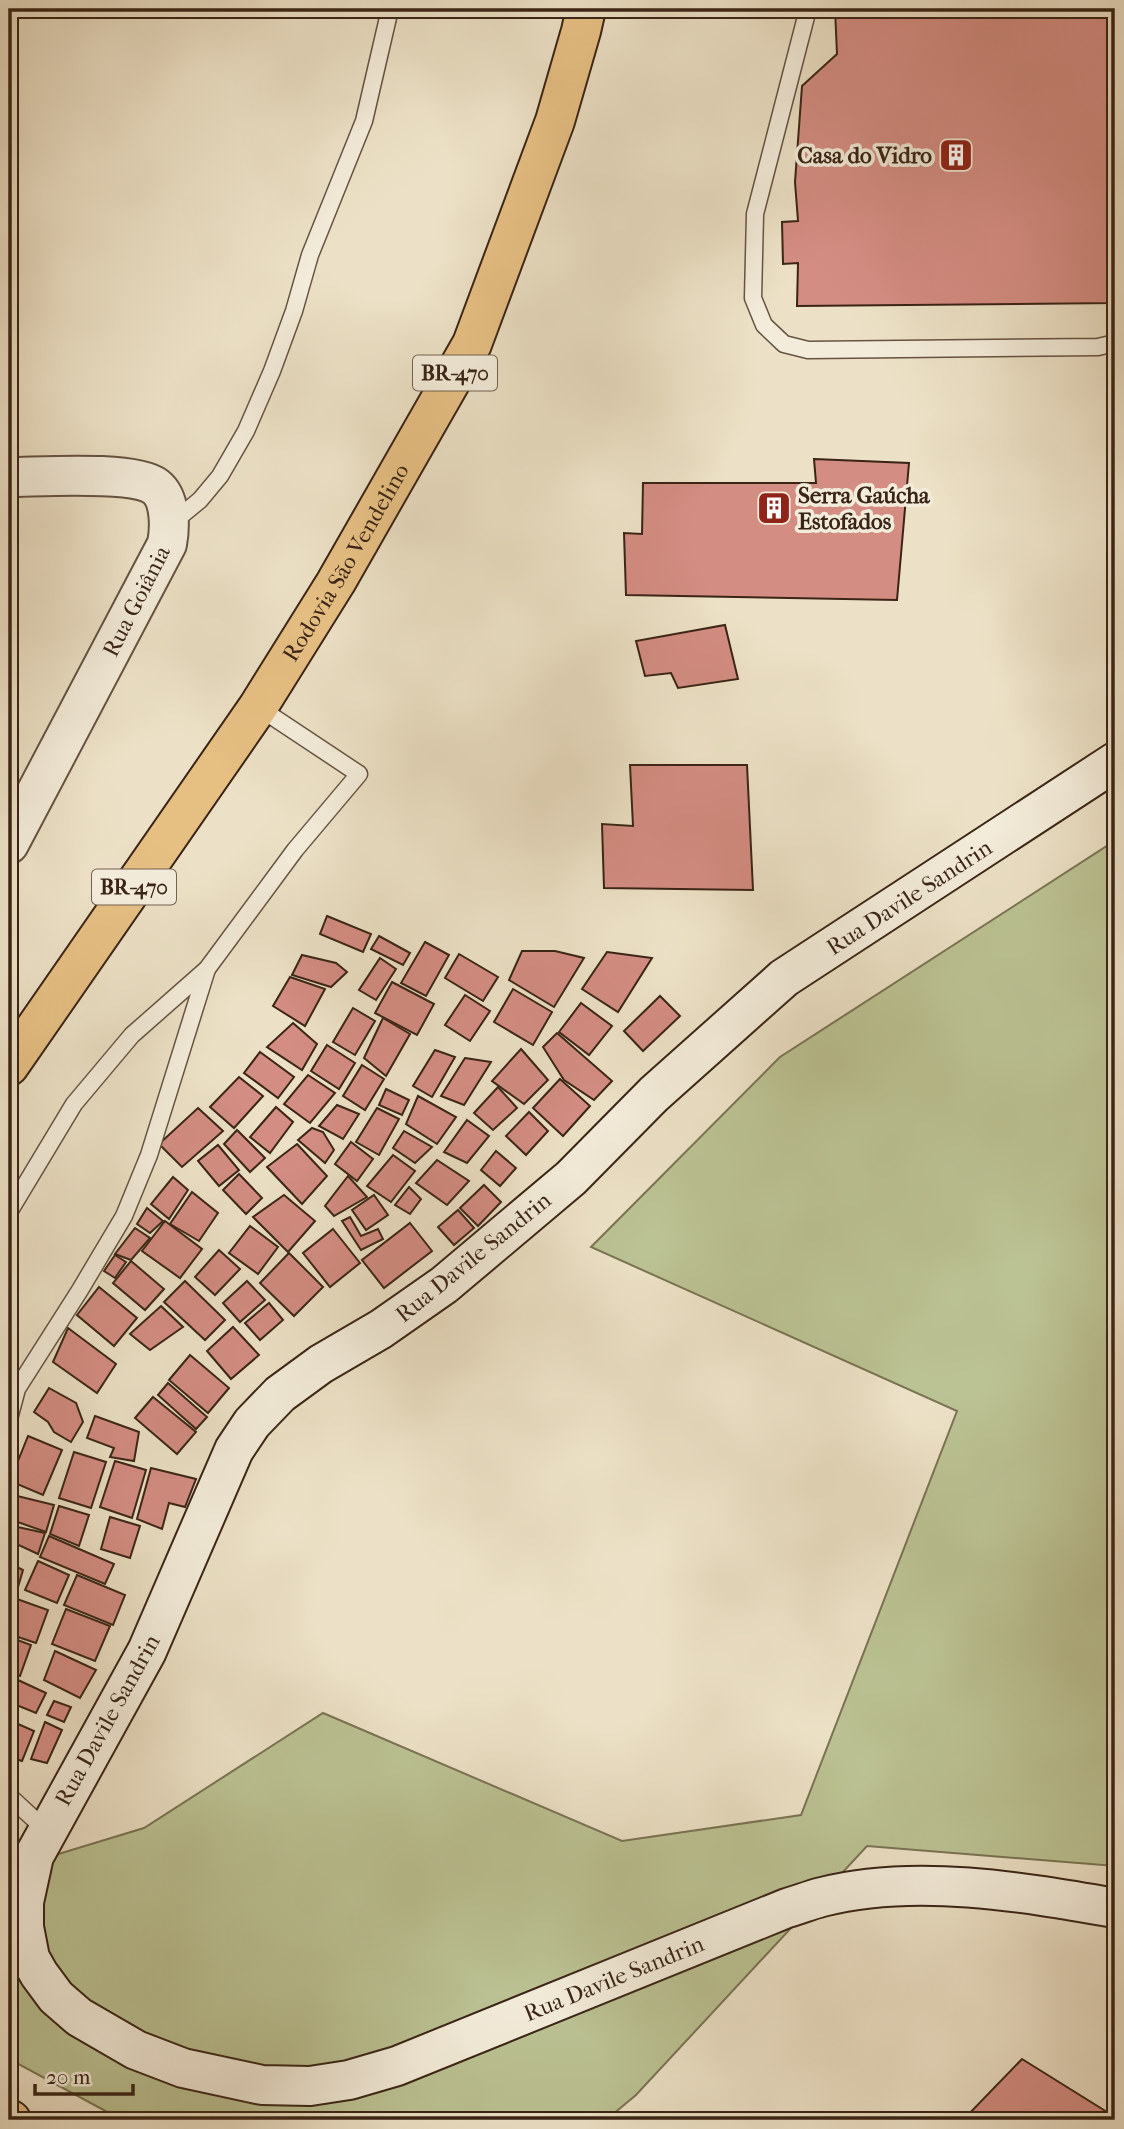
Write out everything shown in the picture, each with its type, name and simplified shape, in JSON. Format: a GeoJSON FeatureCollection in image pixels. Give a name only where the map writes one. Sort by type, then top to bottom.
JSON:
{"type":"FeatureCollection","features":[{"type":"Feature","properties":{"kind":"highway","name":"Rodovia São Vendelino"},"geometry":{"type":"LineString","coordinates":[[9,1066],[258,707],[336,582],[472,344],[555,121],[586,9]]}},
{"type":"Feature","properties":{"kind":"main road","name":"Rua Goiânia"},"geometry":{"type":"LineString","coordinates":[[9,477],[108,477],[139,481],[156,488],[166,506],[170,525],[167,544],[9,844]]}},
{"type":"Feature","properties":{"kind":"main road","name":"Rua Davile Sandrin"},"geometry":{"type":"LineString","coordinates":[[1115,762],[784,978],[654,1094],[571,1178],[444,1285],[381,1329],[321,1364],[280,1394],[252,1423],[234,1450],[147,1651],[34,1856],[24,1902],[24,1927],[30,1958],[56,1997],[79,2017],[136,2049],[183,2068],[262,2085],[310,2086],[349,2080],[397,2066],[822,1896],[894,1887],[954,1887],[1047,1896],[1115,1908]]}},
{"type":"Feature","properties":{"kind":"lane"},"geometry":{"type":"LineString","coordinates":[[170,525],[200,500],[220,476],[246,431],[272,371],[310,255],[364,121],[390,9]]}},
{"type":"Feature","properties":{"kind":"lane"},"geometry":{"type":"LineString","coordinates":[[808,9],[755,214],[753,298],[764,325],[784,344],[808,350],[1098,347],[1115,343]]}},
{"type":"Feature","properties":{"kind":"lane"},"geometry":{"type":"LineString","coordinates":[[9,1212],[74,1104],[132,1035],[207,969],[295,850],[359,774],[258,707]]}},
{"type":"Feature","properties":{"kind":"lane"},"geometry":{"type":"LineString","coordinates":[[9,1419],[17,1390],[124,1216],[149,1155],[207,969]]}},
{"type":"Feature","properties":{"kind":"lane"},"geometry":{"type":"LineString","coordinates":[[9,1796],[47,1830]]}},
{"type":"Feature","properties":{"kind":"green space"},"geometry":{"type":"Polygon","coordinates":[[[1113,842],[1115,1866],[867,1846],[636,2095],[606,2120],[122,2120],[9,2059],[9,1869],[144,1828],[323,1713],[622,1841],[801,1815],[957,1411],[591,1247],[780,1057],[1113,842]]]}},
{"type":"Feature","properties":{"kind":"building","name":"Casa do Vidro"},"geometry":{"type":"Polygon","coordinates":[[[835,9],[1115,9],[1115,303],[797,306],[798,263],[783,264],[782,222],[798,221],[795,182],[802,86],[837,54],[835,9]]]}},
{"type":"Feature","properties":{"kind":"building","name":"Serra Gaúcha Estofados"},"geometry":{"type":"Polygon","coordinates":[[[814,459],[909,463],[897,600],[626,595],[624,533],[642,534],[643,483],[816,483],[814,459]]]}},
{"type":"Feature","properties":{"kind":"building"},"geometry":{"type":"Polygon","coordinates":[[[725,625],[738,679],[678,688],[671,673],[645,676],[636,641],[725,625]]]}},
{"type":"Feature","properties":{"kind":"building"},"geometry":{"type":"Polygon","coordinates":[[[630,765],[747,765],[753,890],[604,888],[602,824],[633,826],[630,765]]]}},
{"type":"Feature","properties":{"kind":"building"},"geometry":{"type":"Polygon","coordinates":[[[327,916],[371,934],[363,952],[320,934],[327,916]]]}},
{"type":"Feature","properties":{"kind":"building"},"geometry":{"type":"Polygon","coordinates":[[[379,936],[410,953],[403,965],[371,949],[379,936]]]}},
{"type":"Feature","properties":{"kind":"building"},"geometry":{"type":"Polygon","coordinates":[[[425,942],[449,955],[426,996],[401,983],[425,942]]]}},
{"type":"Feature","properties":{"kind":"building"},"geometry":{"type":"Polygon","coordinates":[[[522,951],[555,951],[584,958],[554,1007],[509,980],[522,951]]]}},
{"type":"Feature","properties":{"kind":"building"},"geometry":{"type":"Polygon","coordinates":[[[607,952],[652,958],[618,1012],[582,989],[607,952]]]}},
{"type":"Feature","properties":{"kind":"building"},"geometry":{"type":"Polygon","coordinates":[[[459,954],[498,977],[483,1001],[445,978],[459,954]]]}},
{"type":"Feature","properties":{"kind":"building"},"geometry":{"type":"Polygon","coordinates":[[[302,955],[336,963],[347,972],[331,987],[292,975],[302,955]]]}},
{"type":"Feature","properties":{"kind":"building"},"geometry":{"type":"Polygon","coordinates":[[[380,958],[396,969],[376,1000],[359,990],[380,958]]]}},
{"type":"Feature","properties":{"kind":"building"},"geometry":{"type":"Polygon","coordinates":[[[290,977],[325,989],[305,1026],[273,1006],[290,977]]]}},
{"type":"Feature","properties":{"kind":"building"},"geometry":{"type":"Polygon","coordinates":[[[392,982],[434,1004],[417,1035],[375,1013],[392,982]]]}},
{"type":"Feature","properties":{"kind":"building"},"geometry":{"type":"Polygon","coordinates":[[[513,989],[552,1012],[533,1045],[494,1022],[513,989]]]}},
{"type":"Feature","properties":{"kind":"building"},"geometry":{"type":"Polygon","coordinates":[[[465,995],[490,1011],[470,1041],[445,1025],[465,995]]]}},
{"type":"Feature","properties":{"kind":"building"},"geometry":{"type":"Polygon","coordinates":[[[660,996],[680,1016],[643,1051],[624,1031],[660,996]]]}},
{"type":"Feature","properties":{"kind":"building"},"geometry":{"type":"Polygon","coordinates":[[[581,1003],[612,1026],[589,1055],[559,1032],[581,1003]]]}},
{"type":"Feature","properties":{"kind":"building"},"geometry":{"type":"Polygon","coordinates":[[[353,1008],[375,1021],[355,1055],[333,1042],[353,1008]]]}},
{"type":"Feature","properties":{"kind":"building"},"geometry":{"type":"Polygon","coordinates":[[[383,1018],[410,1034],[386,1076],[364,1058],[383,1018]]]}},
{"type":"Feature","properties":{"kind":"building"},"geometry":{"type":"Polygon","coordinates":[[[293,1023],[317,1044],[302,1070],[267,1047],[293,1023]]]}},
{"type":"Feature","properties":{"kind":"building"},"geometry":{"type":"Polygon","coordinates":[[[557,1033],[612,1081],[594,1100],[564,1080],[543,1047],[557,1033]]]}},
{"type":"Feature","properties":{"kind":"building"},"geometry":{"type":"Polygon","coordinates":[[[327,1045],[355,1063],[339,1089],[311,1071],[327,1045]]]}},
{"type":"Feature","properties":{"kind":"building"},"geometry":{"type":"Polygon","coordinates":[[[521,1049],[548,1080],[524,1104],[492,1081],[521,1049]]]}},
{"type":"Feature","properties":{"kind":"building"},"geometry":{"type":"Polygon","coordinates":[[[435,1050],[455,1057],[432,1097],[413,1086],[435,1050]]]}},
{"type":"Feature","properties":{"kind":"building"},"geometry":{"type":"Polygon","coordinates":[[[260,1052],[294,1077],[278,1098],[244,1073],[260,1052]]]}},
{"type":"Feature","properties":{"kind":"building"},"geometry":{"type":"Polygon","coordinates":[[[465,1058],[491,1062],[464,1105],[441,1096],[465,1058]]]}},
{"type":"Feature","properties":{"kind":"building"},"geometry":{"type":"Polygon","coordinates":[[[362,1065],[384,1079],[365,1110],[343,1096],[362,1065]]]}},
{"type":"Feature","properties":{"kind":"building"},"geometry":{"type":"Polygon","coordinates":[[[308,1075],[335,1093],[310,1123],[284,1104],[308,1075]]]}},
{"type":"Feature","properties":{"kind":"building"},"geometry":{"type":"Polygon","coordinates":[[[239,1077],[263,1096],[234,1128],[210,1107],[239,1077]]]}},
{"type":"Feature","properties":{"kind":"building"},"geometry":{"type":"Polygon","coordinates":[[[560,1079],[590,1106],[563,1136],[533,1108],[560,1079]]]}},
{"type":"Feature","properties":{"kind":"building"},"geometry":{"type":"Polygon","coordinates":[[[498,1087],[517,1108],[493,1130],[474,1113],[498,1087]]]}},
{"type":"Feature","properties":{"kind":"building"},"geometry":{"type":"Polygon","coordinates":[[[386,1089],[409,1100],[402,1115],[379,1105],[386,1089]]]}},
{"type":"Feature","properties":{"kind":"building"},"geometry":{"type":"Polygon","coordinates":[[[418,1096],[456,1117],[437,1144],[406,1124],[418,1096]]]}},
{"type":"Feature","properties":{"kind":"building"},"geometry":{"type":"Polygon","coordinates":[[[337,1105],[359,1114],[343,1139],[319,1126],[337,1105]]]}},
{"type":"Feature","properties":{"kind":"building"},"geometry":{"type":"Polygon","coordinates":[[[276,1107],[293,1122],[270,1153],[250,1137],[276,1107]]]}},
{"type":"Feature","properties":{"kind":"building"},"geometry":{"type":"Polygon","coordinates":[[[198,1108],[223,1131],[182,1167],[159,1144],[198,1108]]]}},
{"type":"Feature","properties":{"kind":"building"},"geometry":{"type":"Polygon","coordinates":[[[377,1108],[399,1119],[379,1155],[356,1142],[377,1108]]]}},
{"type":"Feature","properties":{"kind":"building"},"geometry":{"type":"Polygon","coordinates":[[[529,1112],[548,1131],[526,1155],[506,1136],[529,1112]]]}},
{"type":"Feature","properties":{"kind":"building"},"geometry":{"type":"Polygon","coordinates":[[[467,1120],[489,1136],[467,1163],[444,1152],[467,1120]]]}},
{"type":"Feature","properties":{"kind":"building"},"geometry":{"type":"Polygon","coordinates":[[[312,1128],[323,1132],[334,1150],[325,1163],[298,1140],[312,1128]]]}},
{"type":"Feature","properties":{"kind":"building"},"geometry":{"type":"Polygon","coordinates":[[[237,1130],[265,1158],[250,1172],[224,1144],[237,1130]]]}},
{"type":"Feature","properties":{"kind":"building"},"geometry":{"type":"Polygon","coordinates":[[[404,1131],[432,1147],[415,1163],[393,1148],[404,1131]]]}},
{"type":"Feature","properties":{"kind":"building"},"geometry":{"type":"Polygon","coordinates":[[[351,1142],[373,1159],[357,1181],[335,1164],[351,1142]]]}},
{"type":"Feature","properties":{"kind":"building"},"geometry":{"type":"Polygon","coordinates":[[[297,1144],[327,1176],[302,1204],[267,1167],[297,1144]]]}},
{"type":"Feature","properties":{"kind":"building"},"geometry":{"type":"Polygon","coordinates":[[[218,1145],[239,1170],[219,1186],[198,1161],[218,1145]]]}},
{"type":"Feature","properties":{"kind":"building"},"geometry":{"type":"Polygon","coordinates":[[[496,1151],[516,1168],[500,1186],[481,1170],[496,1151]]]}},
{"type":"Feature","properties":{"kind":"building"},"geometry":{"type":"Polygon","coordinates":[[[393,1155],[415,1171],[391,1202],[367,1186],[393,1155]]]}},
{"type":"Feature","properties":{"kind":"building"},"geometry":{"type":"Polygon","coordinates":[[[437,1160],[469,1181],[447,1205],[416,1183],[437,1160]]]}},
{"type":"Feature","properties":{"kind":"building"},"geometry":{"type":"Polygon","coordinates":[[[239,1174],[262,1198],[246,1214],[223,1190],[239,1174]]]}},
{"type":"Feature","properties":{"kind":"building"},"geometry":{"type":"Polygon","coordinates":[[[348,1176],[367,1197],[334,1216],[325,1206],[348,1176]]]}},
{"type":"Feature","properties":{"kind":"building"},"geometry":{"type":"Polygon","coordinates":[[[173,1177],[188,1190],[169,1219],[151,1204],[173,1177]]]}},
{"type":"Feature","properties":{"kind":"building"},"geometry":{"type":"Polygon","coordinates":[[[484,1185],[501,1202],[478,1226],[460,1208],[484,1185]]]}},
{"type":"Feature","properties":{"kind":"building"},"geometry":{"type":"Polygon","coordinates":[[[409,1187],[421,1199],[410,1214],[395,1205],[409,1187]]]}},
{"type":"Feature","properties":{"kind":"building"},"geometry":{"type":"Polygon","coordinates":[[[192,1192],[218,1213],[199,1241],[170,1224],[192,1192]]]}},
{"type":"Feature","properties":{"kind":"building"},"geometry":{"type":"Polygon","coordinates":[[[284,1195],[315,1221],[288,1252],[253,1217],[284,1195]]]}},
{"type":"Feature","properties":{"kind":"building"},"geometry":{"type":"Polygon","coordinates":[[[374,1195],[388,1215],[366,1230],[352,1210],[374,1195]]]}},
{"type":"Feature","properties":{"kind":"building"},"geometry":{"type":"Polygon","coordinates":[[[147,1208],[163,1221],[150,1233],[137,1224],[147,1208]]]}},
{"type":"Feature","properties":{"kind":"building"},"geometry":{"type":"Polygon","coordinates":[[[458,1210],[474,1228],[454,1245],[438,1227],[458,1210]]]}},
{"type":"Feature","properties":{"kind":"building"},"geometry":{"type":"Polygon","coordinates":[[[350,1217],[361,1236],[378,1229],[383,1239],[361,1250],[342,1221],[350,1217]]]}},
{"type":"Feature","properties":{"kind":"building"},"geometry":{"type":"Polygon","coordinates":[[[165,1221],[202,1249],[180,1278],[142,1251],[165,1221]]]}},
{"type":"Feature","properties":{"kind":"building"},"geometry":{"type":"Polygon","coordinates":[[[410,1223],[432,1251],[384,1288],[362,1260],[410,1223]]]}},
{"type":"Feature","properties":{"kind":"building"},"geometry":{"type":"Polygon","coordinates":[[[250,1226],[278,1247],[258,1274],[229,1253],[250,1226]]]}},
{"type":"Feature","properties":{"kind":"building"},"geometry":{"type":"Polygon","coordinates":[[[135,1228],[150,1238],[131,1260],[115,1254],[135,1228]]]}},
{"type":"Feature","properties":{"kind":"building"},"geometry":{"type":"Polygon","coordinates":[[[333,1229],[360,1263],[330,1287],[303,1253],[333,1229]]]}},
{"type":"Feature","properties":{"kind":"building"},"geometry":{"type":"Polygon","coordinates":[[[219,1250],[240,1269],[215,1295],[195,1277],[219,1250]]]}},
{"type":"Feature","properties":{"kind":"building"},"geometry":{"type":"Polygon","coordinates":[[[289,1253],[323,1287],[294,1316],[260,1283],[289,1253]]]}},
{"type":"Feature","properties":{"kind":"building"},"geometry":{"type":"Polygon","coordinates":[[[115,1255],[126,1262],[115,1278],[104,1271],[115,1255]]]}},
{"type":"Feature","properties":{"kind":"building"},"geometry":{"type":"Polygon","coordinates":[[[131,1261],[164,1289],[145,1310],[113,1283],[131,1261]]]}},
{"type":"Feature","properties":{"kind":"building"},"geometry":{"type":"Polygon","coordinates":[[[185,1281],[225,1320],[205,1340],[164,1302],[185,1281]]]}},
{"type":"Feature","properties":{"kind":"building"},"geometry":{"type":"Polygon","coordinates":[[[247,1281],[265,1300],[240,1322],[223,1303],[247,1281]]]}},
{"type":"Feature","properties":{"kind":"building"},"geometry":{"type":"Polygon","coordinates":[[[99,1287],[137,1318],[114,1346],[77,1315],[99,1287]]]}},
{"type":"Feature","properties":{"kind":"building"},"geometry":{"type":"Polygon","coordinates":[[[269,1303],[283,1320],[260,1340],[245,1323],[269,1303]]]}},
{"type":"Feature","properties":{"kind":"building"},"geometry":{"type":"Polygon","coordinates":[[[161,1306],[183,1327],[150,1350],[130,1334],[161,1306]]]}},
{"type":"Feature","properties":{"kind":"building"},"geometry":{"type":"Polygon","coordinates":[[[233,1327],[259,1355],[231,1379],[207,1351],[233,1327]]]}},
{"type":"Feature","properties":{"kind":"building"},"geometry":{"type":"Polygon","coordinates":[[[68,1328],[116,1364],[97,1393],[53,1362],[68,1328]]]}},
{"type":"Feature","properties":{"kind":"building"},"geometry":{"type":"Polygon","coordinates":[[[190,1355],[229,1388],[208,1413],[169,1380],[190,1355]]]}},
{"type":"Feature","properties":{"kind":"building"},"geometry":{"type":"Polygon","coordinates":[[[168,1383],[207,1417],[196,1429],[158,1395],[168,1383]]]}},
{"type":"Feature","properties":{"kind":"building"},"geometry":{"type":"Polygon","coordinates":[[[49,1388],[76,1403],[83,1422],[71,1442],[54,1432],[48,1422],[34,1412],[49,1388]]]}},
{"type":"Feature","properties":{"kind":"building"},"geometry":{"type":"Polygon","coordinates":[[[153,1397],[196,1432],[177,1454],[135,1418],[153,1397]]]}},
{"type":"Feature","properties":{"kind":"building"},"geometry":{"type":"Polygon","coordinates":[[[95,1416],[139,1432],[134,1461],[110,1457],[114,1448],[87,1438],[95,1416]]]}},
{"type":"Feature","properties":{"kind":"building"},"geometry":{"type":"Polygon","coordinates":[[[28,1436],[62,1450],[43,1495],[10,1481],[28,1436]]]}},
{"type":"Feature","properties":{"kind":"building"},"geometry":{"type":"Polygon","coordinates":[[[74,1452],[106,1462],[91,1508],[59,1498],[74,1452]]]}},
{"type":"Feature","properties":{"kind":"building"},"geometry":{"type":"Polygon","coordinates":[[[115,1461],[146,1470],[132,1518],[100,1507],[115,1461]]]}},
{"type":"Feature","properties":{"kind":"building"},"geometry":{"type":"Polygon","coordinates":[[[151,1468],[196,1479],[185,1507],[169,1503],[162,1529],[137,1519],[151,1468]]]}},
{"type":"Feature","properties":{"kind":"building"},"geometry":{"type":"Polygon","coordinates":[[[9,1494],[54,1505],[46,1532],[9,1519],[9,1494]]]}},
{"type":"Feature","properties":{"kind":"building"},"geometry":{"type":"Polygon","coordinates":[[[59,1506],[89,1515],[79,1546],[50,1534],[59,1506]]]}},
{"type":"Feature","properties":{"kind":"building"},"geometry":{"type":"Polygon","coordinates":[[[110,1517],[140,1526],[130,1558],[101,1549],[110,1517]]]}},
{"type":"Feature","properties":{"kind":"building"},"geometry":{"type":"Polygon","coordinates":[[[13,1526],[45,1533],[38,1554],[12,1542],[13,1526]]]}},
{"type":"Feature","properties":{"kind":"building"},"geometry":{"type":"Polygon","coordinates":[[[49,1536],[114,1564],[105,1584],[40,1557],[49,1536]]]}},
{"type":"Feature","properties":{"kind":"building"},"geometry":{"type":"Polygon","coordinates":[[[38,1561],[69,1575],[57,1603],[25,1590],[38,1561]]]}},
{"type":"Feature","properties":{"kind":"building"},"geometry":{"type":"Polygon","coordinates":[[[9,1563],[23,1570],[14,1601],[9,1599],[9,1563]]]}},
{"type":"Feature","properties":{"kind":"building"},"geometry":{"type":"Polygon","coordinates":[[[77,1575],[125,1595],[113,1625],[64,1605],[77,1575]]]}},
{"type":"Feature","properties":{"kind":"building"},"geometry":{"type":"Polygon","coordinates":[[[17,1599],[48,1610],[36,1643],[9,1634],[9,1623],[17,1599]]]}},
{"type":"Feature","properties":{"kind":"building"},"geometry":{"type":"Polygon","coordinates":[[[66,1609],[110,1626],[95,1661],[52,1644],[66,1609]]]}},
{"type":"Feature","properties":{"kind":"building"},"geometry":{"type":"Polygon","coordinates":[[[12,1638],[31,1645],[20,1676],[9,1672],[9,1648],[12,1638]]]}},
{"type":"Feature","properties":{"kind":"building"},"geometry":{"type":"Polygon","coordinates":[[[55,1651],[96,1670],[80,1698],[44,1680],[55,1651]]]}},
{"type":"Feature","properties":{"kind":"building"},"geometry":{"type":"Polygon","coordinates":[[[18,1680],[46,1693],[36,1713],[9,1702],[18,1680]]]}},
{"type":"Feature","properties":{"kind":"building"},"geometry":{"type":"Polygon","coordinates":[[[54,1701],[71,1707],[64,1722],[47,1715],[54,1701]]]}},
{"type":"Feature","properties":{"kind":"building"},"geometry":{"type":"Polygon","coordinates":[[[9,1720],[34,1731],[22,1761],[9,1757],[9,1720]]]}},
{"type":"Feature","properties":{"kind":"building"},"geometry":{"type":"Polygon","coordinates":[[[45,1722],[62,1730],[47,1763],[31,1759],[45,1722]]]}},
{"type":"Feature","properties":{"kind":"building"},"geometry":{"type":"Polygon","coordinates":[[[1022,2059],[1115,2117],[1115,2120],[963,2120],[1022,2059]]]}},
{"type":"Feature","properties":{"kind":"place","name":"Casa do Vidro"},"geometry":{"type":"Point","coordinates":[956,155]}},
{"type":"Feature","properties":{"kind":"place","name":"Serra Gaúcha Estofados"},"geometry":{"type":"Point","coordinates":[774,508]}}]}
